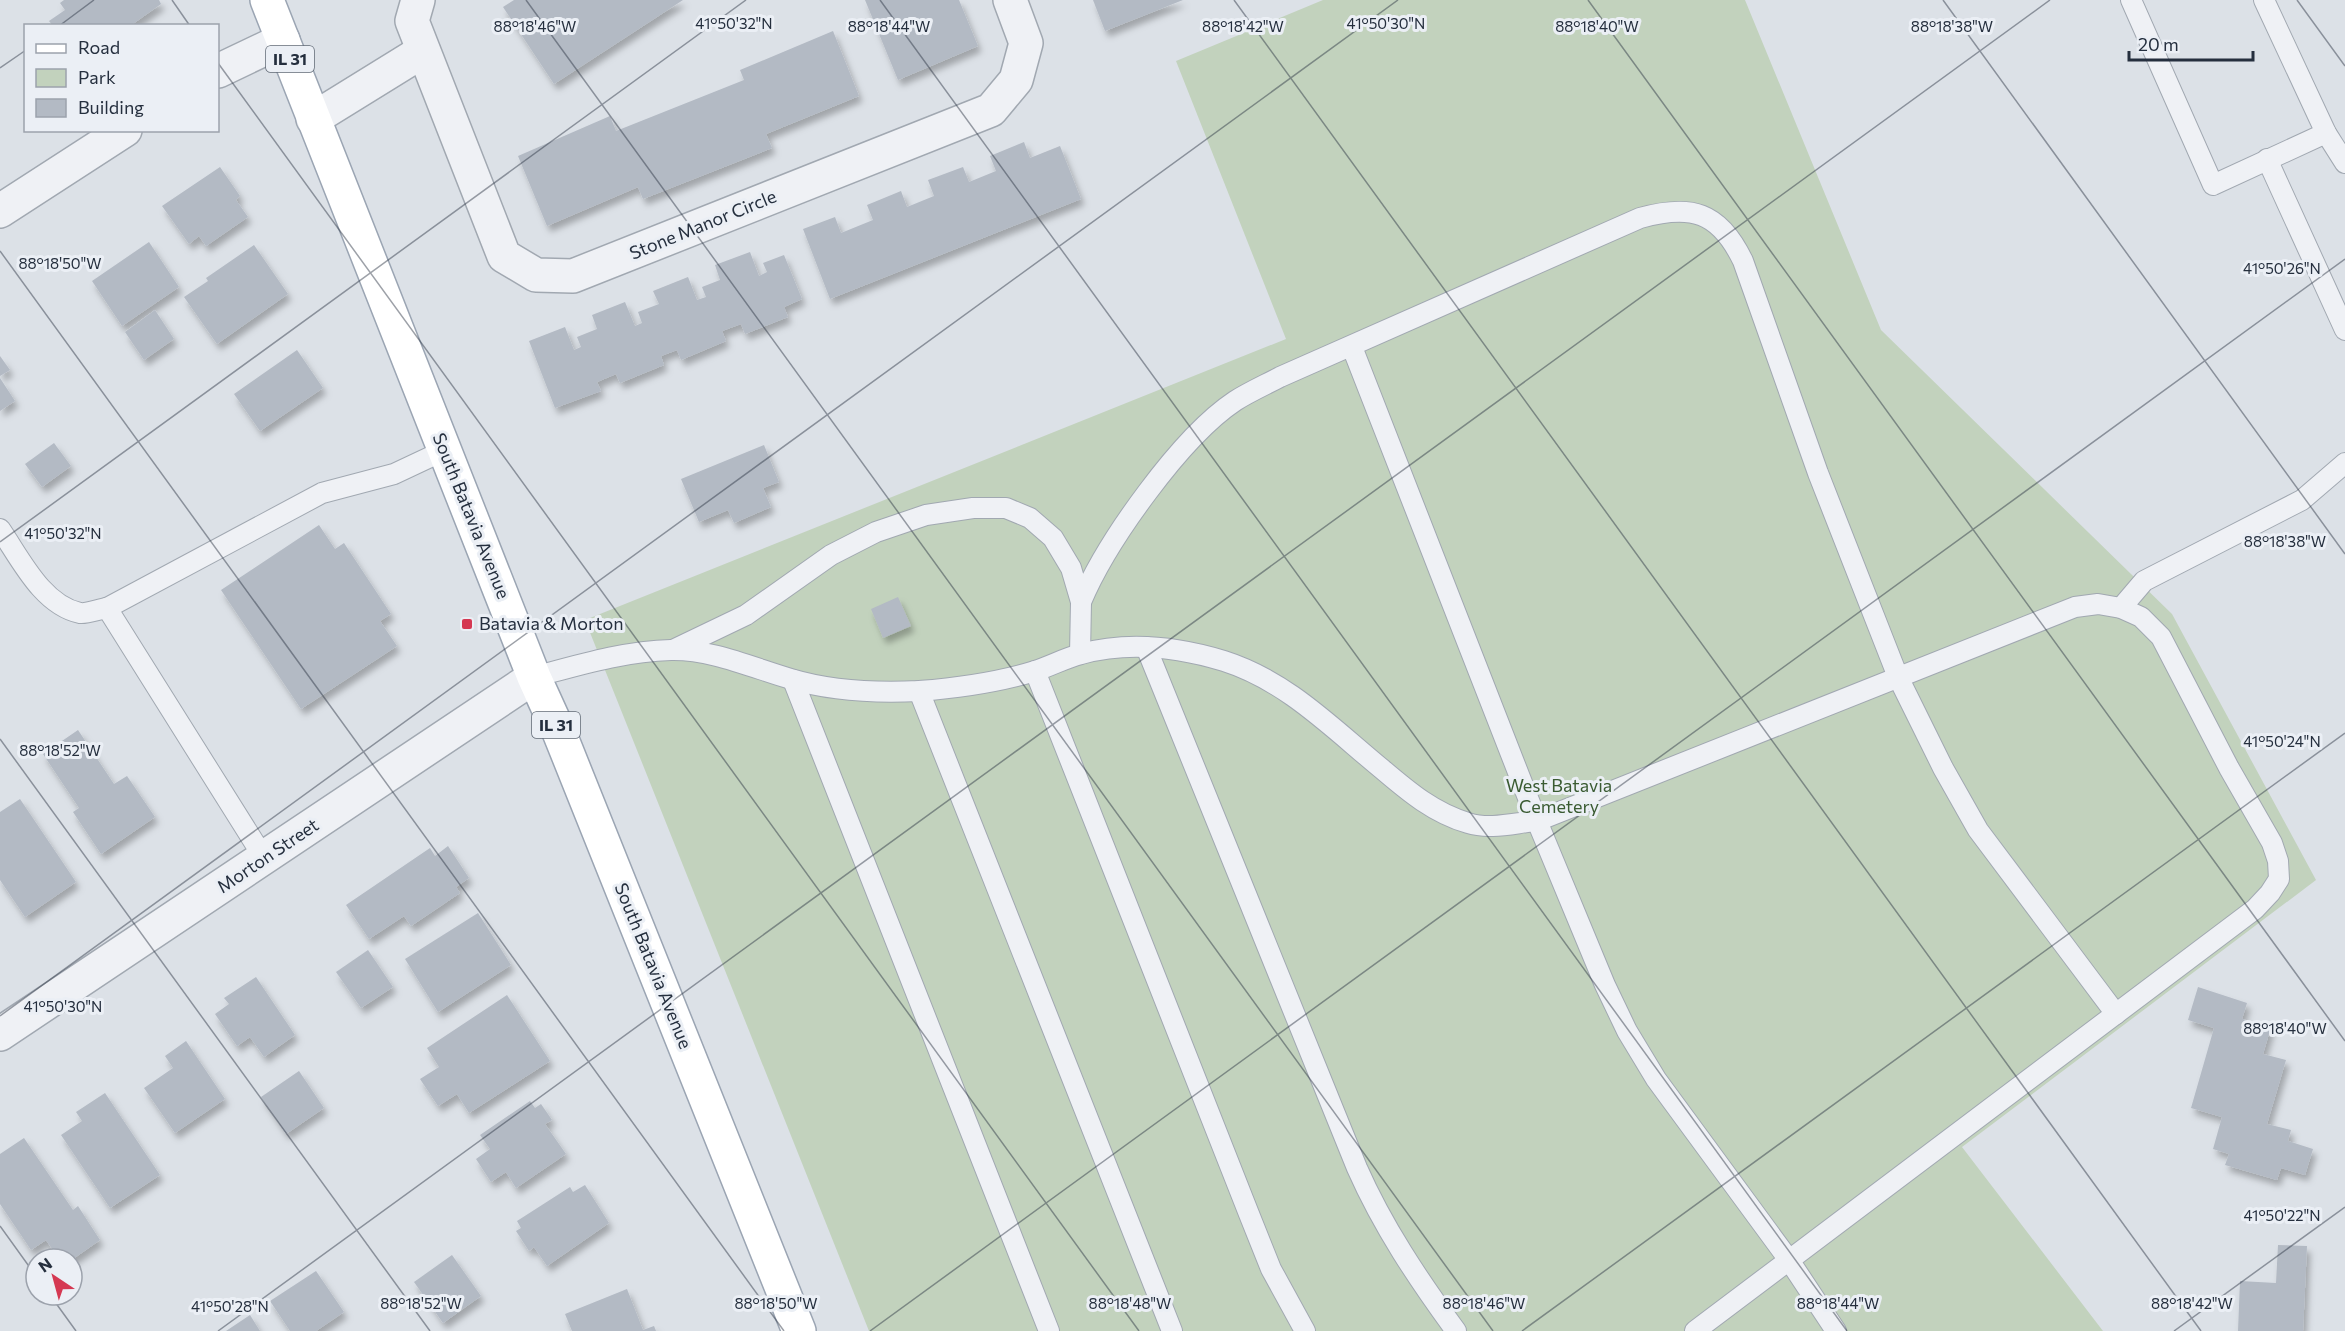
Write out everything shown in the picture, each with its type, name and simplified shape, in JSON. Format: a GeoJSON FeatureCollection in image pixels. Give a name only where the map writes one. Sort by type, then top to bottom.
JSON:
{"type":"FeatureCollection","features":[{"type":"Feature","properties":{"kind":"main road","name":"South Batavia Avenue"},"geometry":{"type":"LineString","coordinates":[[267,0],[534,677],[563,743],[799,1331]]}},
{"type":"Feature","properties":{"kind":"street","name":"Stone Manor Circle"},"geometry":{"type":"LineString","coordinates":[[418,0],[412,21],[504,256],[536,275],[573,276],[992,110],[1016,80],[1026,43],[1010,0]]}},
{"type":"Feature","properties":{"kind":"street"},"geometry":{"type":"LineString","coordinates":[[219,71],[283,40]]}},
{"type":"Feature","properties":{"kind":"street"},"geometry":{"type":"LineString","coordinates":[[313,118],[423,51]]}},
{"type":"Feature","properties":{"kind":"street"},"geometry":{"type":"LineString","coordinates":[[0,211],[122,132]]}},
{"type":"Feature","properties":{"kind":"street","name":"Morton Street"},"geometry":{"type":"LineString","coordinates":[[0,1034],[534,677]]}},
{"type":"Feature","properties":{"kind":"lane"},"geometry":{"type":"LineString","coordinates":[[2131,0],[2212,185],[2326,133]]}},
{"type":"Feature","properties":{"kind":"lane"},"geometry":{"type":"LineString","coordinates":[[2264,0],[2326,133],[2345,163]]}},
{"type":"Feature","properties":{"kind":"lane"},"geometry":{"type":"LineString","coordinates":[[2267,159],[2345,330]]}},
{"type":"Feature","properties":{"kind":"lane"},"geometry":{"type":"LineString","coordinates":[[1081,602],[1094,570],[1174,459],[1201,429],[1235,401],[1280,377],[1640,218],[1670,210],[1699,213],[1718,224],[1733,241],[1743,261],[1818,473],[1898,677],[1943,768],[1978,830],[2116,1014]]}},
{"type":"Feature","properties":{"kind":"lane"},"geometry":{"type":"LineString","coordinates":[[1352,347],[1537,821],[1605,985],[1627,1031],[1656,1078],[1789,1260],[1836,1331]]}},
{"type":"Feature","properties":{"kind":"lane"},"geometry":{"type":"LineString","coordinates":[[0,529],[36,582],[56,602],[81,613],[107,608],[322,493],[394,474],[445,450]]}},
{"type":"Feature","properties":{"kind":"lane"},"geometry":{"type":"LineString","coordinates":[[2121,608],[2144,581],[2302,500],[2345,463]]}},
{"type":"Feature","properties":{"kind":"lane"},"geometry":{"type":"LineString","coordinates":[[673,650],[746,615],[831,555],[876,532],[926,515],[973,508],[1006,508],[1030,518],[1053,538],[1071,568],[1081,602],[1080,654]]}},
{"type":"Feature","properties":{"kind":"lane"},"geometry":{"type":"LineString","coordinates":[[534,677],[607,658],[673,650],[742,664],[793,680],[876,691],[919,691],[978,684],[1035,671],[1080,654],[1146,647],[1186,650],[1227,662],[1290,692],[1420,801],[1443,814],[1469,824],[1491,826],[1537,821],[2074,607],[2098,604],[2121,608],[2141,617],[2161,637],[2229,768],[2272,843],[2278,861],[2279,879],[2255,909],[1695,1331]]}},
{"type":"Feature","properties":{"kind":"lane"},"geometry":{"type":"LineString","coordinates":[[107,608],[264,858]]}},
{"type":"Feature","properties":{"kind":"lane"},"geometry":{"type":"LineString","coordinates":[[1146,647],[1371,1200],[1396,1245],[1456,1331]]}},
{"type":"Feature","properties":{"kind":"lane"},"geometry":{"type":"LineString","coordinates":[[1035,671],[1271,1269],[1305,1331]]}},
{"type":"Feature","properties":{"kind":"lane"},"geometry":{"type":"LineString","coordinates":[[793,680],[1049,1331]]}},
{"type":"Feature","properties":{"kind":"lane"},"geometry":{"type":"LineString","coordinates":[[919,691],[1172,1331]]}},
{"type":"Feature","properties":{"kind":"green space","name":"West Batavia Cemetery"},"geometry":{"type":"Polygon","coordinates":[[[1323,0],[1745,0],[1881,330],[2172,614],[2316,880],[1962,1147],[2103,1331],[869,1331],[585,620],[1286,339],[1176,61],[1323,0]]]}},
{"type":"Feature","properties":{"kind":"building"},"geometry":{"type":"Polygon","coordinates":[[[64,0],[159,0],[161,4],[133,24],[51,24],[49,21],[65,10],[60,3],[64,0]]]}},
{"type":"Feature","properties":{"kind":"building"},"geometry":{"type":"Polygon","coordinates":[[[514,0],[683,0],[554,84],[503,7],[514,0]]]}},
{"type":"Feature","properties":{"kind":"building"},"geometry":{"type":"Polygon","coordinates":[[[865,0],[959,0],[978,46],[898,80],[865,0]]]}},
{"type":"Feature","properties":{"kind":"building"},"geometry":{"type":"Polygon","coordinates":[[[1093,0],[1183,0],[1105,31],[1093,0]]]}},
{"type":"Feature","properties":{"kind":"building"},"geometry":{"type":"Polygon","coordinates":[[[833,31],[859,96],[766,134],[772,148],[643,199],[638,187],[547,226],[518,156],[610,116],[616,131],[744,80],[740,70],[833,31]]]}},
{"type":"Feature","properties":{"kind":"building"},"geometry":{"type":"Polygon","coordinates":[[[1024,142],[1030,158],[1060,146],[1081,199],[830,299],[803,229],[835,217],[841,233],[873,220],[867,205],[901,191],[907,207],[934,196],[928,180],[963,167],[969,182],[996,171],[990,156],[1024,142]]]}},
{"type":"Feature","properties":{"kind":"building"},"geometry":{"type":"Polygon","coordinates":[[[220,167],[240,196],[236,200],[248,217],[206,246],[199,236],[189,244],[162,206],[220,167]]]}},
{"type":"Feature","properties":{"kind":"building"},"geometry":{"type":"Polygon","coordinates":[[[149,242],[179,287],[122,326],[92,281],[149,242]]]}},
{"type":"Feature","properties":{"kind":"building"},"geometry":{"type":"Polygon","coordinates":[[[254,245],[288,294],[217,344],[184,297],[208,281],[206,278],[254,245]]]}},
{"type":"Feature","properties":{"kind":"building"},"geometry":{"type":"Polygon","coordinates":[[[750,252],[759,276],[767,272],[763,263],[784,255],[802,299],[784,307],[788,317],[745,334],[741,324],[722,331],[726,341],[681,360],[677,350],[661,356],[664,365],[620,383],[616,374],[597,382],[601,391],[555,408],[529,341],[565,327],[574,350],[581,347],[577,337],[597,329],[592,315],[625,302],[635,326],[642,323],[638,312],[659,304],[653,291],[688,277],[697,300],[706,297],[702,287],[720,280],[715,265],[750,252]]]}},
{"type":"Feature","properties":{"kind":"building"},"geometry":{"type":"Polygon","coordinates":[[[155,310],[174,339],[144,360],[125,332],[155,310]]]}},
{"type":"Feature","properties":{"kind":"building"},"geometry":{"type":"Polygon","coordinates":[[[297,350],[323,388],[260,431],[234,394],[297,350]]]}},
{"type":"Feature","properties":{"kind":"building"},"geometry":{"type":"Polygon","coordinates":[[[0,356],[10,370],[0,376],[0,356]]]}},
{"type":"Feature","properties":{"kind":"building"},"geometry":{"type":"Polygon","coordinates":[[[0,378],[15,401],[0,411],[0,378]]]}},
{"type":"Feature","properties":{"kind":"building"},"geometry":{"type":"Polygon","coordinates":[[[54,443],[71,466],[42,487],[25,464],[54,443]]]}},
{"type":"Feature","properties":{"kind":"building"},"geometry":{"type":"Polygon","coordinates":[[[764,445],[779,482],[763,488],[771,507],[734,523],[728,510],[699,522],[681,479],[764,445]]]}},
{"type":"Feature","properties":{"kind":"building"},"geometry":{"type":"Polygon","coordinates":[[[319,525],[335,549],[344,543],[391,614],[380,621],[397,646],[301,709],[221,590],[319,525]]]}},
{"type":"Feature","properties":{"kind":"building"},"geometry":{"type":"Polygon","coordinates":[[[898,597],[911,626],[883,638],[871,609],[898,597]]]}},
{"type":"Feature","properties":{"kind":"building"},"geometry":{"type":"Polygon","coordinates":[[[78,730],[114,784],[127,776],[155,817],[101,854],[73,812],[79,808],[43,754],[78,730]]]}},
{"type":"Feature","properties":{"kind":"building"},"geometry":{"type":"Polygon","coordinates":[[[20,799],[76,882],[25,917],[0,880],[0,812],[20,799]]]}},
{"type":"Feature","properties":{"kind":"building"},"geometry":{"type":"Polygon","coordinates":[[[448,846],[469,878],[456,887],[460,893],[411,926],[404,916],[369,939],[346,905],[430,848],[435,856],[448,846]]]}},
{"type":"Feature","properties":{"kind":"building"},"geometry":{"type":"Polygon","coordinates":[[[478,913],[511,965],[438,1012],[405,959],[478,913]]]}},
{"type":"Feature","properties":{"kind":"building"},"geometry":{"type":"Polygon","coordinates":[[[368,950],[393,987],[361,1008],[336,972],[368,950]]]}},
{"type":"Feature","properties":{"kind":"building"},"geometry":{"type":"Polygon","coordinates":[[[256,977],[295,1035],[264,1057],[250,1037],[237,1046],[215,1014],[229,1004],[224,998],[256,977]]]}},
{"type":"Feature","properties":{"kind":"building"},"geometry":{"type":"Polygon","coordinates":[[[2198,987],[2247,1003],[2242,1019],[2271,1027],[2263,1054],[2286,1060],[2267,1124],[2291,1130],[2288,1141],[2313,1149],[2305,1175],[2281,1168],[2277,1180],[2225,1165],[2229,1154],[2213,1149],[2222,1117],[2191,1108],[2214,1028],[2188,1020],[2198,987]]]}},
{"type":"Feature","properties":{"kind":"building"},"geometry":{"type":"Polygon","coordinates":[[[507,995],[550,1061],[469,1113],[457,1094],[438,1106],[420,1079],[439,1067],[427,1048],[507,995]]]}},
{"type":"Feature","properties":{"kind":"building"},"geometry":{"type":"Polygon","coordinates":[[[186,1041],[225,1099],[175,1133],[144,1088],[173,1068],[165,1056],[186,1041]]]}},
{"type":"Feature","properties":{"kind":"building"},"geometry":{"type":"Polygon","coordinates":[[[299,1071],[324,1108],[286,1134],[261,1097],[299,1071]]]}},
{"type":"Feature","properties":{"kind":"building"},"geometry":{"type":"Polygon","coordinates":[[[105,1093],[160,1175],[110,1208],[61,1135],[82,1121],[76,1112],[105,1093]]]}},
{"type":"Feature","properties":{"kind":"building"},"geometry":{"type":"Polygon","coordinates":[[[530,1101],[535,1108],[541,1104],[552,1120],[545,1124],[566,1154],[516,1188],[506,1172],[491,1182],[476,1159],[490,1149],[480,1135],[530,1101]]]}},
{"type":"Feature","properties":{"kind":"building"},"geometry":{"type":"Polygon","coordinates":[[[24,1138],[73,1210],[78,1206],[100,1240],[84,1251],[84,1247],[51,1247],[46,1240],[36,1247],[29,1247],[0,1204],[0,1154],[24,1138]]]}},
{"type":"Feature","properties":{"kind":"building"},"geometry":{"type":"Polygon","coordinates":[[[585,1185],[609,1223],[547,1266],[534,1247],[529,1251],[516,1231],[521,1228],[517,1221],[570,1187],[573,1192],[585,1185]]]}},
{"type":"Feature","properties":{"kind":"building"},"geometry":{"type":"Polygon","coordinates":[[[2278,1245],[2307,1246],[2303,1331],[2238,1331],[2240,1281],[2276,1283],[2278,1245]]]}},
{"type":"Feature","properties":{"kind":"building"},"geometry":{"type":"Polygon","coordinates":[[[452,1255],[481,1296],[443,1323],[414,1282],[452,1255]]]}},
{"type":"Feature","properties":{"kind":"building"},"geometry":{"type":"Polygon","coordinates":[[[316,1271],[344,1312],[316,1331],[290,1331],[270,1301],[316,1271]]]}},
{"type":"Feature","properties":{"kind":"building"},"geometry":{"type":"Polygon","coordinates":[[[627,1289],[643,1330],[654,1326],[656,1331],[572,1331],[565,1314],[627,1289]]]}},
{"type":"Feature","properties":{"kind":"building"},"geometry":{"type":"Polygon","coordinates":[[[250,1315],[260,1331],[226,1331],[250,1315]]]}},
{"type":"Feature","properties":{"kind":"place","name":"Batavia & Morton"},"geometry":{"type":"Point","coordinates":[467,624]}}]}
